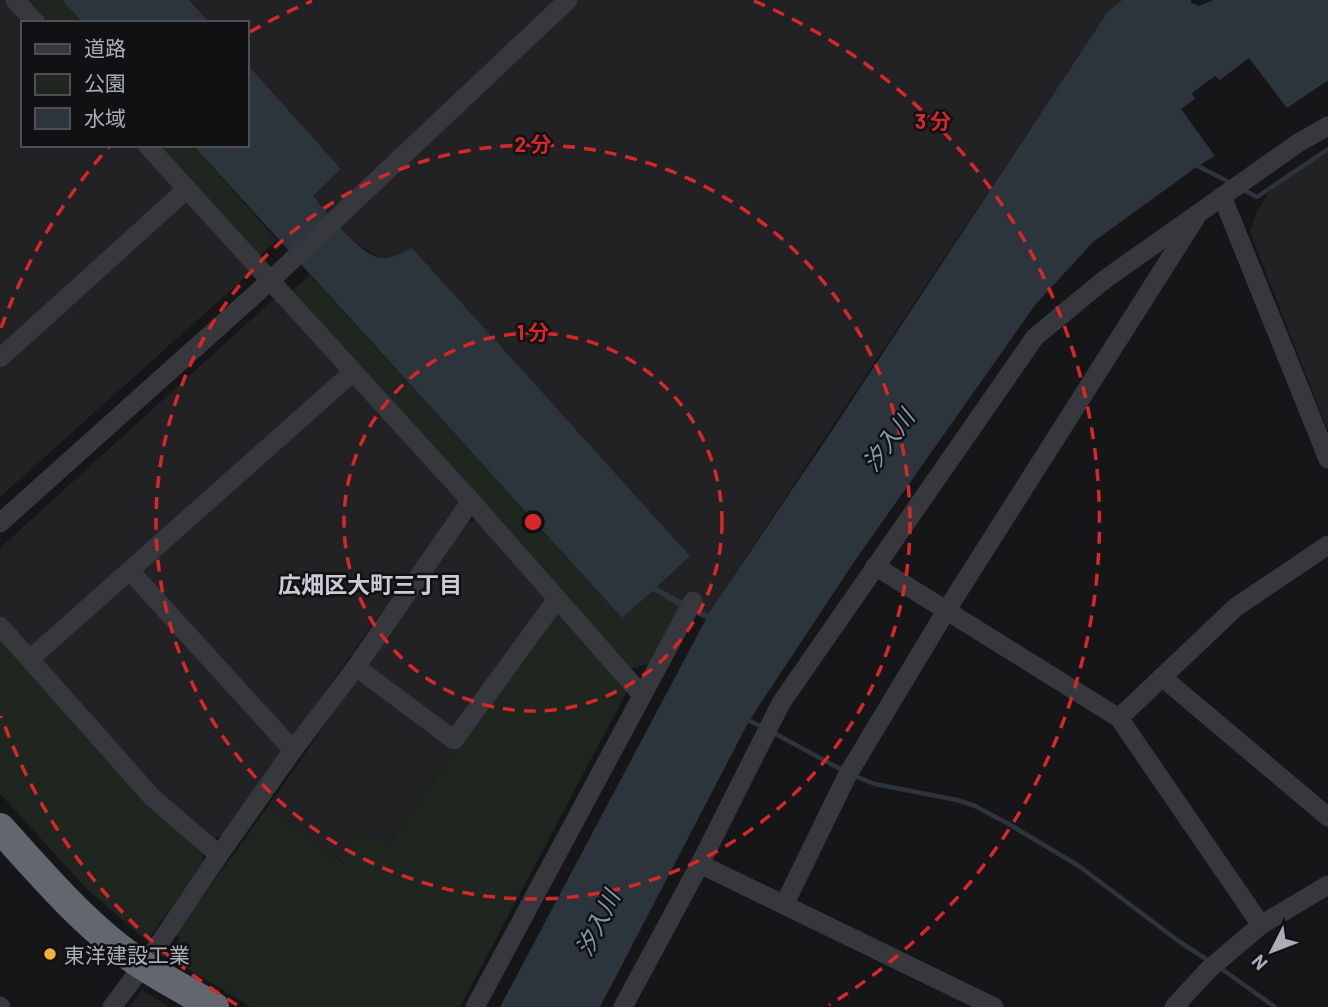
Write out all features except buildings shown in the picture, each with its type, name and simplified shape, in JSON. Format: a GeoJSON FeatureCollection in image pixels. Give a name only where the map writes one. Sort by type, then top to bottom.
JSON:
{"type":"FeatureCollection","features":[{"type":"Feature","properties":{"kind":"highway"},"geometry":{"type":"LineString","coordinates":[[0,828],[46,880],[106,937],[143,965],[214,1007]]}},
{"type":"Feature","properties":{"kind":"street"},"geometry":{"type":"LineString","coordinates":[[15,0],[34,21]]}},
{"type":"Feature","properties":{"kind":"street"},"geometry":{"type":"LineString","coordinates":[[0,523],[271,280],[568,0]]}},
{"type":"Feature","properties":{"kind":"street"},"geometry":{"type":"LineString","coordinates":[[623,1007],[700,864],[781,703],[1035,337],[1104,280],[1222,195],[1298,143],[1328,126]]}},
{"type":"Feature","properties":{"kind":"street"},"geometry":{"type":"LineString","coordinates":[[149,147],[471,501],[642,695]]}},
{"type":"Feature","properties":{"kind":"street"},"geometry":{"type":"LineString","coordinates":[[0,358],[187,189]]}},
{"type":"Feature","properties":{"kind":"street"},"geometry":{"type":"LineString","coordinates":[[1222,195],[1328,459]]}},
{"type":"Feature","properties":{"kind":"street"},"geometry":{"type":"LineString","coordinates":[[784,905],[848,774],[946,611],[1200,211]]}},
{"type":"Feature","properties":{"kind":"street"},"geometry":{"type":"LineString","coordinates":[[30,660],[353,372]]}},
{"type":"Feature","properties":{"kind":"street"},"geometry":{"type":"LineString","coordinates":[[112,1007],[293,750],[356,667],[471,501]]}},
{"type":"Feature","properties":{"kind":"street"},"geometry":{"type":"LineString","coordinates":[[1119,719],[1236,607],[1328,545]]}},
{"type":"Feature","properties":{"kind":"street"},"geometry":{"type":"LineString","coordinates":[[875,566],[1119,719],[1261,925]]}},
{"type":"Feature","properties":{"kind":"street"},"geometry":{"type":"LineString","coordinates":[[130,571],[293,750]]}},
{"type":"Feature","properties":{"kind":"street"},"geometry":{"type":"LineString","coordinates":[[356,667],[454,740],[557,599]]}},
{"type":"Feature","properties":{"kind":"street"},"geometry":{"type":"LineString","coordinates":[[475,1007],[689,606]]}},
{"type":"Feature","properties":{"kind":"street"},"geometry":{"type":"LineString","coordinates":[[0,626],[152,797],[219,855]]}},
{"type":"Feature","properties":{"kind":"street"},"geometry":{"type":"LineString","coordinates":[[1162,677],[1328,817]]}},
{"type":"Feature","properties":{"kind":"street"},"geometry":{"type":"LineString","coordinates":[[700,864],[994,1007]]}},
{"type":"Feature","properties":{"kind":"street"},"geometry":{"type":"LineString","coordinates":[[1174,1007],[1209,969],[1261,925],[1328,885]]}},
{"type":"Feature","properties":{"kind":"shaded area"},"geometry":{"type":"Polygon","coordinates":[[[0,0],[8,0],[22,21],[21,147],[141,147],[252,271],[0,497],[0,0]]]}},
{"type":"Feature","properties":{"kind":"shaded area"},"geometry":{"type":"Polygon","coordinates":[[[189,0],[1122,0],[1108,11],[708,614],[657,587],[690,556],[412,248],[395,257],[380,258],[353,241],[313,196],[341,169],[248,65],[248,21],[208,21],[189,0]]]}},
{"type":"Feature","properties":{"kind":"shaded area"},"geometry":{"type":"Polygon","coordinates":[[[1328,152],[1328,431],[1250,232],[1257,210],[1272,189],[1328,152]]]}},
{"type":"Feature","properties":{"kind":"shaded area"},"geometry":{"type":"Polygon","coordinates":[[[276,297],[460,503],[222,835],[214,839],[157,788],[0,614],[0,548],[276,297]]]}},
{"type":"Feature","properties":{"kind":"shaded area"},"geometry":{"type":"Polygon","coordinates":[[[477,520],[556,607],[387,846],[359,832],[345,864],[269,805],[466,523],[477,520]]]}},
{"type":"Feature","properties":{"kind":"shaded area"},"geometry":{"type":"Polygon","coordinates":[[[142,990],[170,1007],[130,1007],[142,990]]]}},
{"type":"Feature","properties":{"kind":"green space"},"geometry":{"type":"Polygon","coordinates":[[[27,0],[62,0],[81,21],[46,21],[27,0]]]}},
{"type":"Feature","properties":{"kind":"green space"},"geometry":{"type":"Polygon","coordinates":[[[160,147],[195,147],[277,240],[259,257],[160,147]]]}},
{"type":"Feature","properties":{"kind":"green space"},"geometry":{"type":"Polygon","coordinates":[[[310,275],[622,618],[653,591],[680,608],[650,664],[628,669],[292,291],[310,275]]]}},
{"type":"Feature","properties":{"kind":"green space"},"geometry":{"type":"Polygon","coordinates":[[[556,607],[627,691],[460,1007],[251,1007],[168,957],[180,938],[175,935],[269,805],[344,864],[359,832],[388,845],[556,607]]]}},
{"type":"Feature","properties":{"kind":"green space"},"geometry":{"type":"Polygon","coordinates":[[[0,640],[137,794],[202,853],[204,863],[147,941],[89,891],[0,794],[0,640]]]}},
{"type":"Feature","properties":{"kind":"water"},"geometry":{"type":"Polygon","coordinates":[[[62,0],[189,0],[208,21],[81,21],[62,0]]]}},
{"type":"Feature","properties":{"kind":"water","name":"汐入川"},"geometry":{"type":"Polygon","coordinates":[[[1122,0],[1191,0],[1191,3],[1199,6],[1213,0],[1328,0],[1328,81],[1287,108],[1249,58],[1220,80],[1215,76],[1192,93],[1195,99],[1181,109],[1215,156],[1093,242],[1035,305],[854,562],[749,721],[600,1007],[500,1007],[706,619],[680,608],[653,591],[622,618],[195,147],[248,147],[248,65],[341,169],[313,196],[345,232],[373,255],[389,257],[412,248],[690,556],[657,587],[708,614],[1108,11],[1122,0]]]}},
{"type":"Feature","properties":{"kind":"waterway"},"geometry":{"type":"LineString","coordinates":[[1244,190],[1257,197],[1328,149]]}},
{"type":"Feature","properties":{"kind":"waterway"},"geometry":{"type":"LineString","coordinates":[[1194,164],[1233,184]]}},
{"type":"Feature","properties":{"kind":"waterway"},"geometry":{"type":"LineString","coordinates":[[744,718],[764,728]]}},
{"type":"Feature","properties":{"kind":"waterway"},"geometry":{"type":"LineString","coordinates":[[772,732],[844,771]]}},
{"type":"Feature","properties":{"kind":"waterway"},"geometry":{"type":"LineString","coordinates":[[852,775],[875,784],[975,806],[1079,866],[1209,961]]}},
{"type":"Feature","properties":{"kind":"waterway"},"geometry":{"type":"LineString","coordinates":[[1219,967],[1275,1007]]}},
{"type":"Feature","properties":{"kind":"place","name":"東洋建設工業"},"geometry":{"type":"Point","coordinates":[50,954]}},
{"type":"Feature","properties":{"kind":"district","name":"広畑区大町三丁目"},"geometry":{"type":"Point","coordinates":[370,584]}}]}
